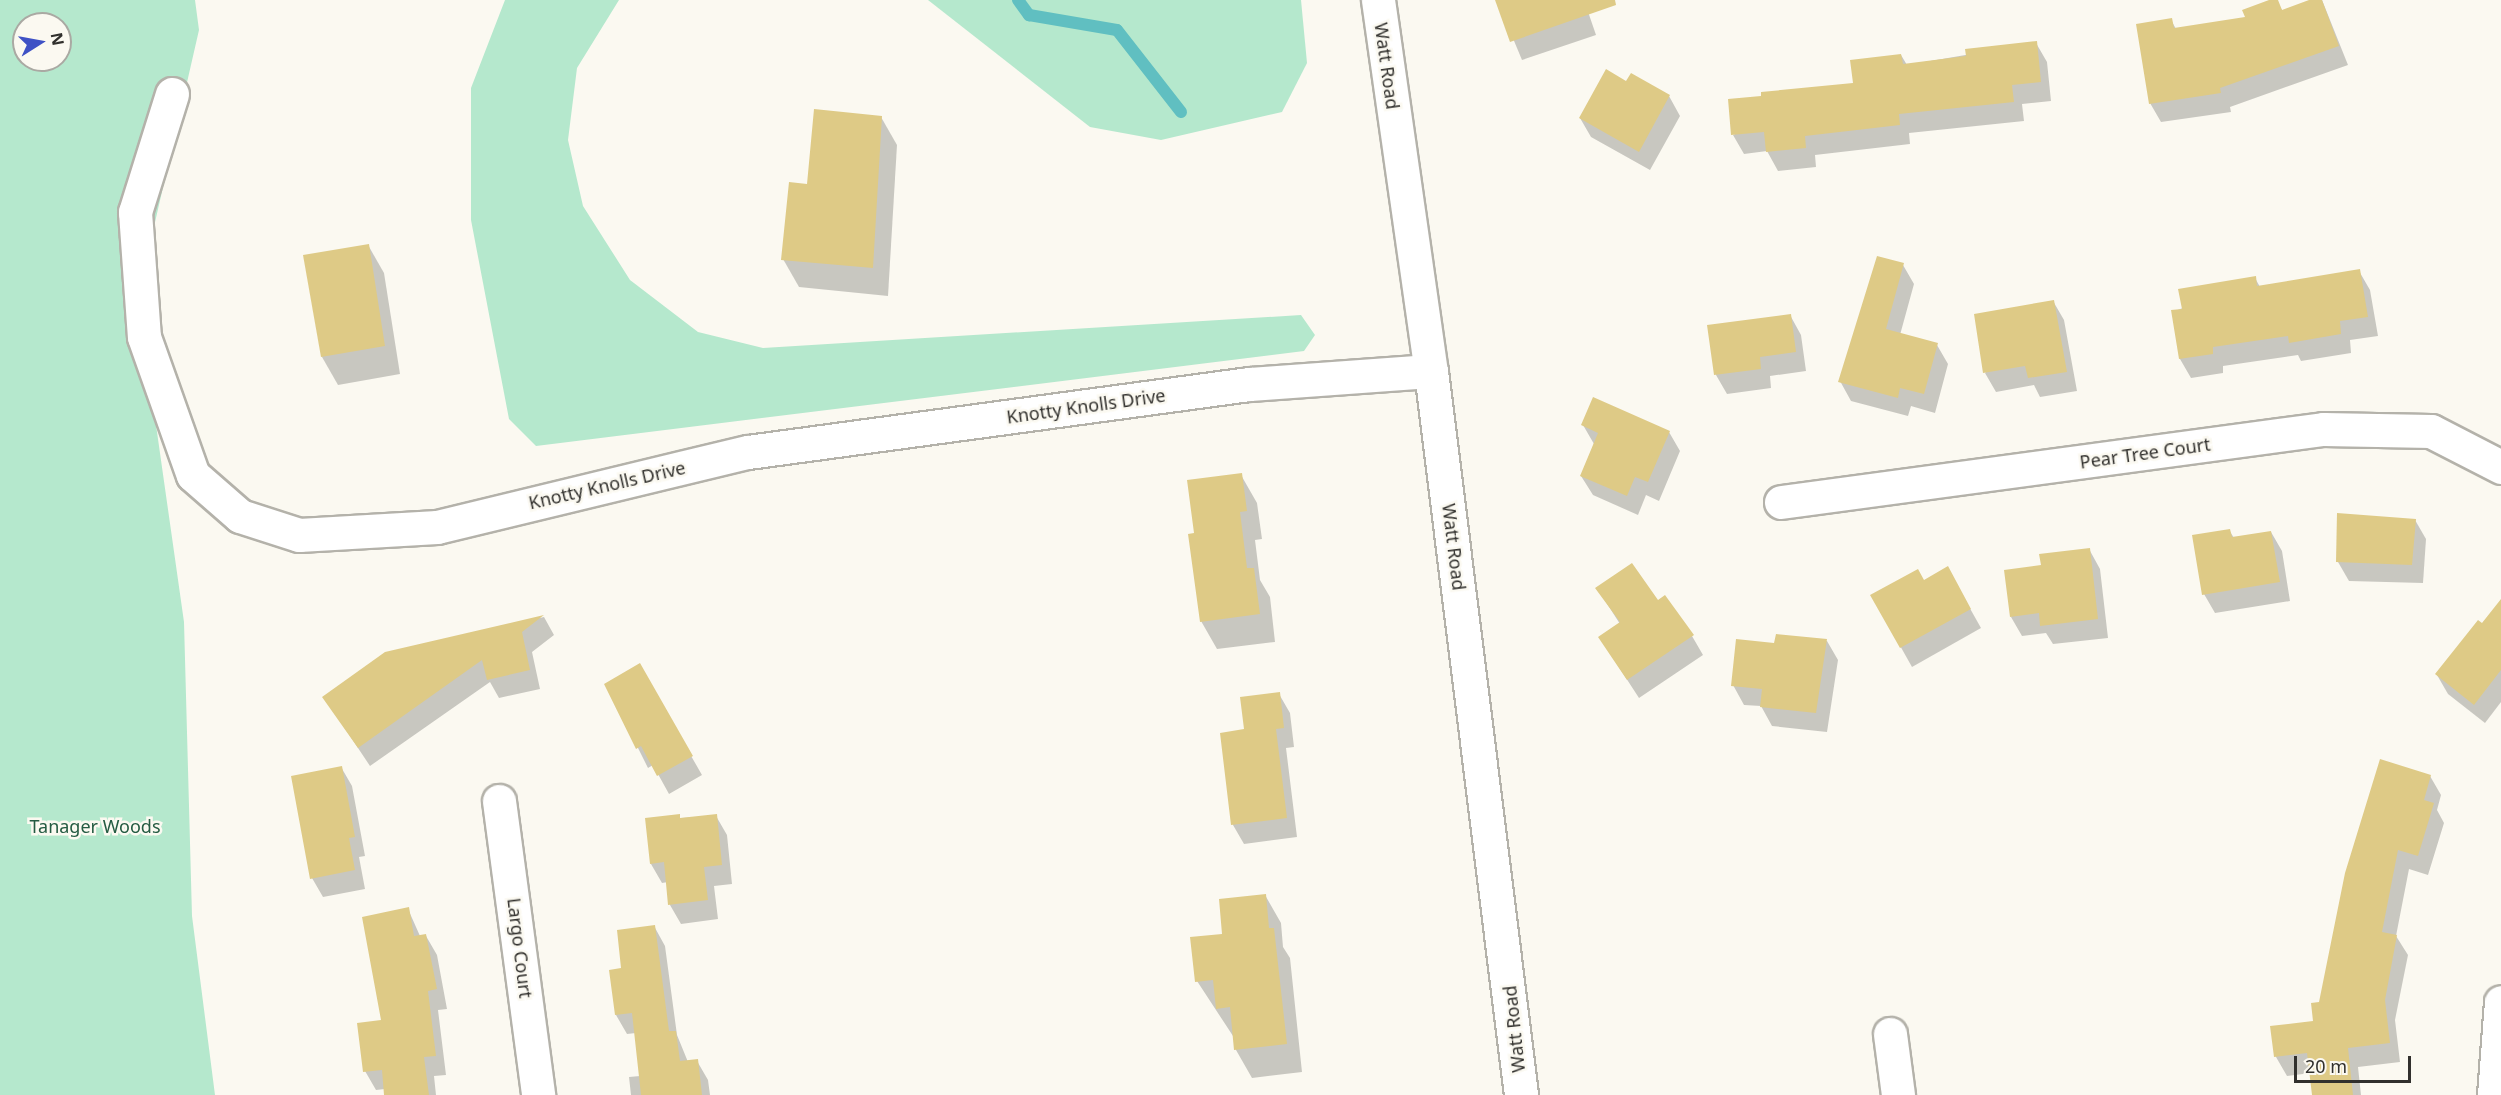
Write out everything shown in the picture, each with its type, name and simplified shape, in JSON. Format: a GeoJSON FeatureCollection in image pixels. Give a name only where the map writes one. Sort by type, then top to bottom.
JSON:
{"type":"FeatureCollection","features":[{"type":"Feature","properties":{"kind":"street","name":"Watt Road"},"geometry":{"type":"LineString","coordinates":[[1378,0],[1431,371],[1521,1095]]}},
{"type":"Feature","properties":{"kind":"street","name":"Knotty Knolls Drive"},"geometry":{"type":"LineString","coordinates":[[172,94],[135,212],[144,337],[193,475],[240,516],[299,535],[437,527],[748,452],[1250,384],[1431,371]]}},
{"type":"Feature","properties":{"kind":"street","name":"Pear Tree Court"},"geometry":{"type":"LineString","coordinates":[[1781,502],[2324,429],[2431,431],[2501,467]]}},
{"type":"Feature","properties":{"kind":"street","name":"Largo Court"},"geometry":{"type":"LineString","coordinates":[[499,801],[538,1095]]}},
{"type":"Feature","properties":{"kind":"street"},"geometry":{"type":"LineString","coordinates":[[2494,1095],[2501,1002]]}},
{"type":"Feature","properties":{"kind":"street"},"geometry":{"type":"LineString","coordinates":[[1890,1034],[1898,1095]]}},
{"type":"Feature","properties":{"kind":"green space","name":"Tanager Woods"},"geometry":{"type":"Polygon","coordinates":[[[0,0],[195,0],[199,30],[153,231],[135,277],[184,622],[192,916],[215,1095],[0,1095],[0,0]]]}},
{"type":"Feature","properties":{"kind":"green space"},"geometry":{"type":"Polygon","coordinates":[[[505,0],[619,0],[577,68],[568,140],[583,206],[630,280],[698,332],[763,348],[1301,315],[1315,335],[1304,351],[536,446],[509,419],[471,220],[471,88],[505,0]]]}},
{"type":"Feature","properties":{"kind":"green space"},"geometry":{"type":"Polygon","coordinates":[[[928,0],[1301,0],[1307,63],[1282,112],[1161,140],[1090,127],[928,0]]]}},
{"type":"Feature","properties":{"kind":"building"},"geometry":{"type":"Polygon","coordinates":[[[1495,0],[1615,0],[1616,5],[1510,42],[1495,0]]]}},
{"type":"Feature","properties":{"kind":"building"},"geometry":{"type":"Polygon","coordinates":[[[2269,0],[2278,0],[2282,10],[2309,0],[2322,0],[2339,46],[2220,88],[2221,93],[2149,104],[2136,24],[2172,18],[2174,28],[2245,17],[2242,10],[2269,0]]]}},
{"type":"Feature","properties":{"kind":"building"},"geometry":{"type":"Polygon","coordinates":[[[2037,41],[2041,82],[2012,85],[2014,102],[1899,114],[1900,125],[1805,136],[1806,148],[1766,152],[1764,132],[1731,135],[1728,99],[1761,96],[1761,92],[1853,83],[1850,60],[1901,54],[1903,64],[1966,56],[1965,49],[2037,41]]]}},
{"type":"Feature","properties":{"kind":"building"},"geometry":{"type":"Polygon","coordinates":[[[1606,69],[1626,81],[1631,73],[1670,95],[1639,152],[1579,118],[1606,69]]]}},
{"type":"Feature","properties":{"kind":"building"},"geometry":{"type":"Polygon","coordinates":[[[814,109],[882,116],[873,268],[781,260],[789,182],[807,184],[814,109]]]}},
{"type":"Feature","properties":{"kind":"building"},"geometry":{"type":"Polygon","coordinates":[[[369,244],[385,346],[321,357],[303,255],[369,244]]]}},
{"type":"Feature","properties":{"kind":"building"},"geometry":{"type":"Polygon","coordinates":[[[1877,256],[1904,263],[1886,329],[1938,343],[1924,394],[1900,388],[1898,398],[1838,382],[1877,256]]]}},
{"type":"Feature","properties":{"kind":"building"},"geometry":{"type":"Polygon","coordinates":[[[2360,269],[2368,317],[2340,321],[2341,334],[2289,343],[2288,336],[2213,347],[2213,354],[2179,359],[2171,310],[2182,309],[2178,289],[2256,276],[2257,286],[2360,269]]]}},
{"type":"Feature","properties":{"kind":"building"},"geometry":{"type":"Polygon","coordinates":[[[2054,300],[2067,372],[2028,378],[2025,366],[1983,373],[1974,314],[2054,300]]]}},
{"type":"Feature","properties":{"kind":"building"},"geometry":{"type":"Polygon","coordinates":[[[1791,314],[1796,352],[1760,357],[1761,369],[1714,375],[1707,325],[1791,314]]]}},
{"type":"Feature","properties":{"kind":"building"},"geometry":{"type":"Polygon","coordinates":[[[1593,397],[1670,431],[1648,482],[1635,477],[1627,496],[1580,476],[1598,433],[1581,425],[1593,397]]]}},
{"type":"Feature","properties":{"kind":"building"},"geometry":{"type":"Polygon","coordinates":[[[1242,473],[1247,511],[1240,512],[1247,568],[1254,568],[1260,614],[1200,622],[1188,534],[1194,533],[1187,480],[1242,473]]]}},
{"type":"Feature","properties":{"kind":"building"},"geometry":{"type":"Polygon","coordinates":[[[2337,513],[2416,519],[2412,565],[2336,562],[2337,513]]]}},
{"type":"Feature","properties":{"kind":"building"},"geometry":{"type":"Polygon","coordinates":[[[2230,529],[2232,537],[2271,531],[2280,582],[2202,595],[2192,535],[2230,529]]]}},
{"type":"Feature","properties":{"kind":"building"},"geometry":{"type":"Polygon","coordinates":[[[2090,548],[2098,619],[2040,626],[2039,613],[2010,617],[2004,570],[2041,565],[2039,554],[2090,548]]]}},
{"type":"Feature","properties":{"kind":"building"},"geometry":{"type":"Polygon","coordinates":[[[1632,563],[1658,600],[1665,595],[1694,635],[1627,680],[1598,637],[1620,622],[1595,588],[1632,563]]]}},
{"type":"Feature","properties":{"kind":"building"},"geometry":{"type":"Polygon","coordinates":[[[1948,566],[1971,609],[1900,648],[1870,595],[1918,569],[1924,580],[1948,566]]]}},
{"type":"Feature","properties":{"kind":"building"},"geometry":{"type":"Polygon","coordinates":[[[2501,599],[2501,670],[2474,705],[2435,674],[2478,620],[2482,623],[2501,599]]]}},
{"type":"Feature","properties":{"kind":"building"},"geometry":{"type":"Polygon","coordinates":[[[544,615],[522,632],[530,670],[487,680],[482,660],[358,748],[322,697],[385,652],[544,615]]]}},
{"type":"Feature","properties":{"kind":"building"},"geometry":{"type":"Polygon","coordinates":[[[1776,634],[1827,639],[1816,713],[1760,707],[1762,689],[1731,686],[1736,639],[1774,643],[1776,634]]]}},
{"type":"Feature","properties":{"kind":"building"},"geometry":{"type":"Polygon","coordinates":[[[640,663],[693,756],[657,776],[641,746],[636,749],[604,684],[640,663]]]}},
{"type":"Feature","properties":{"kind":"building"},"geometry":{"type":"Polygon","coordinates":[[[1280,692],[1284,728],[1276,729],[1287,818],[1231,825],[1220,733],[1244,729],[1240,697],[1280,692]]]}},
{"type":"Feature","properties":{"kind":"building"},"geometry":{"type":"Polygon","coordinates":[[[2380,759],[2431,775],[2424,800],[2434,803],[2418,856],[2398,850],[2382,932],[2397,935],[2385,1000],[2390,1043],[2348,1048],[2353,1095],[2312,1095],[2307,1053],[2274,1057],[2270,1026],[2313,1021],[2311,1003],[2319,1002],[2345,873],[2380,759]]]}},
{"type":"Feature","properties":{"kind":"building"},"geometry":{"type":"Polygon","coordinates":[[[342,766],[355,837],[349,838],[355,870],[310,879],[291,776],[342,766]]]}},
{"type":"Feature","properties":{"kind":"building"},"geometry":{"type":"Polygon","coordinates":[[[680,814],[680,818],[717,814],[722,865],[704,867],[708,900],[668,905],[664,862],[650,864],[645,818],[680,814]]]}},
{"type":"Feature","properties":{"kind":"building"},"geometry":{"type":"Polygon","coordinates":[[[1266,894],[1269,928],[1274,928],[1287,1044],[1234,1050],[1230,1007],[1216,1009],[1213,980],[1195,982],[1190,937],[1222,934],[1219,899],[1266,894]]]}},
{"type":"Feature","properties":{"kind":"building"},"geometry":{"type":"Polygon","coordinates":[[[409,907],[414,936],[426,934],[437,989],[428,991],[436,1056],[424,1057],[429,1095],[384,1095],[382,1070],[363,1072],[357,1023],[381,1020],[362,917],[409,907]]]}},
{"type":"Feature","properties":{"kind":"building"},"geometry":{"type":"Polygon","coordinates":[[[655,925],[669,1031],[676,1031],[680,1061],[698,1059],[702,1095],[641,1095],[632,1013],[615,1015],[609,970],[621,968],[617,930],[655,925]]]}},
{"type":"Feature","properties":{"kind":"waterway"},"geometry":{"type":"LineString","coordinates":[[1018,0],[1029,15],[1117,30],[1181,112]]}}]}
